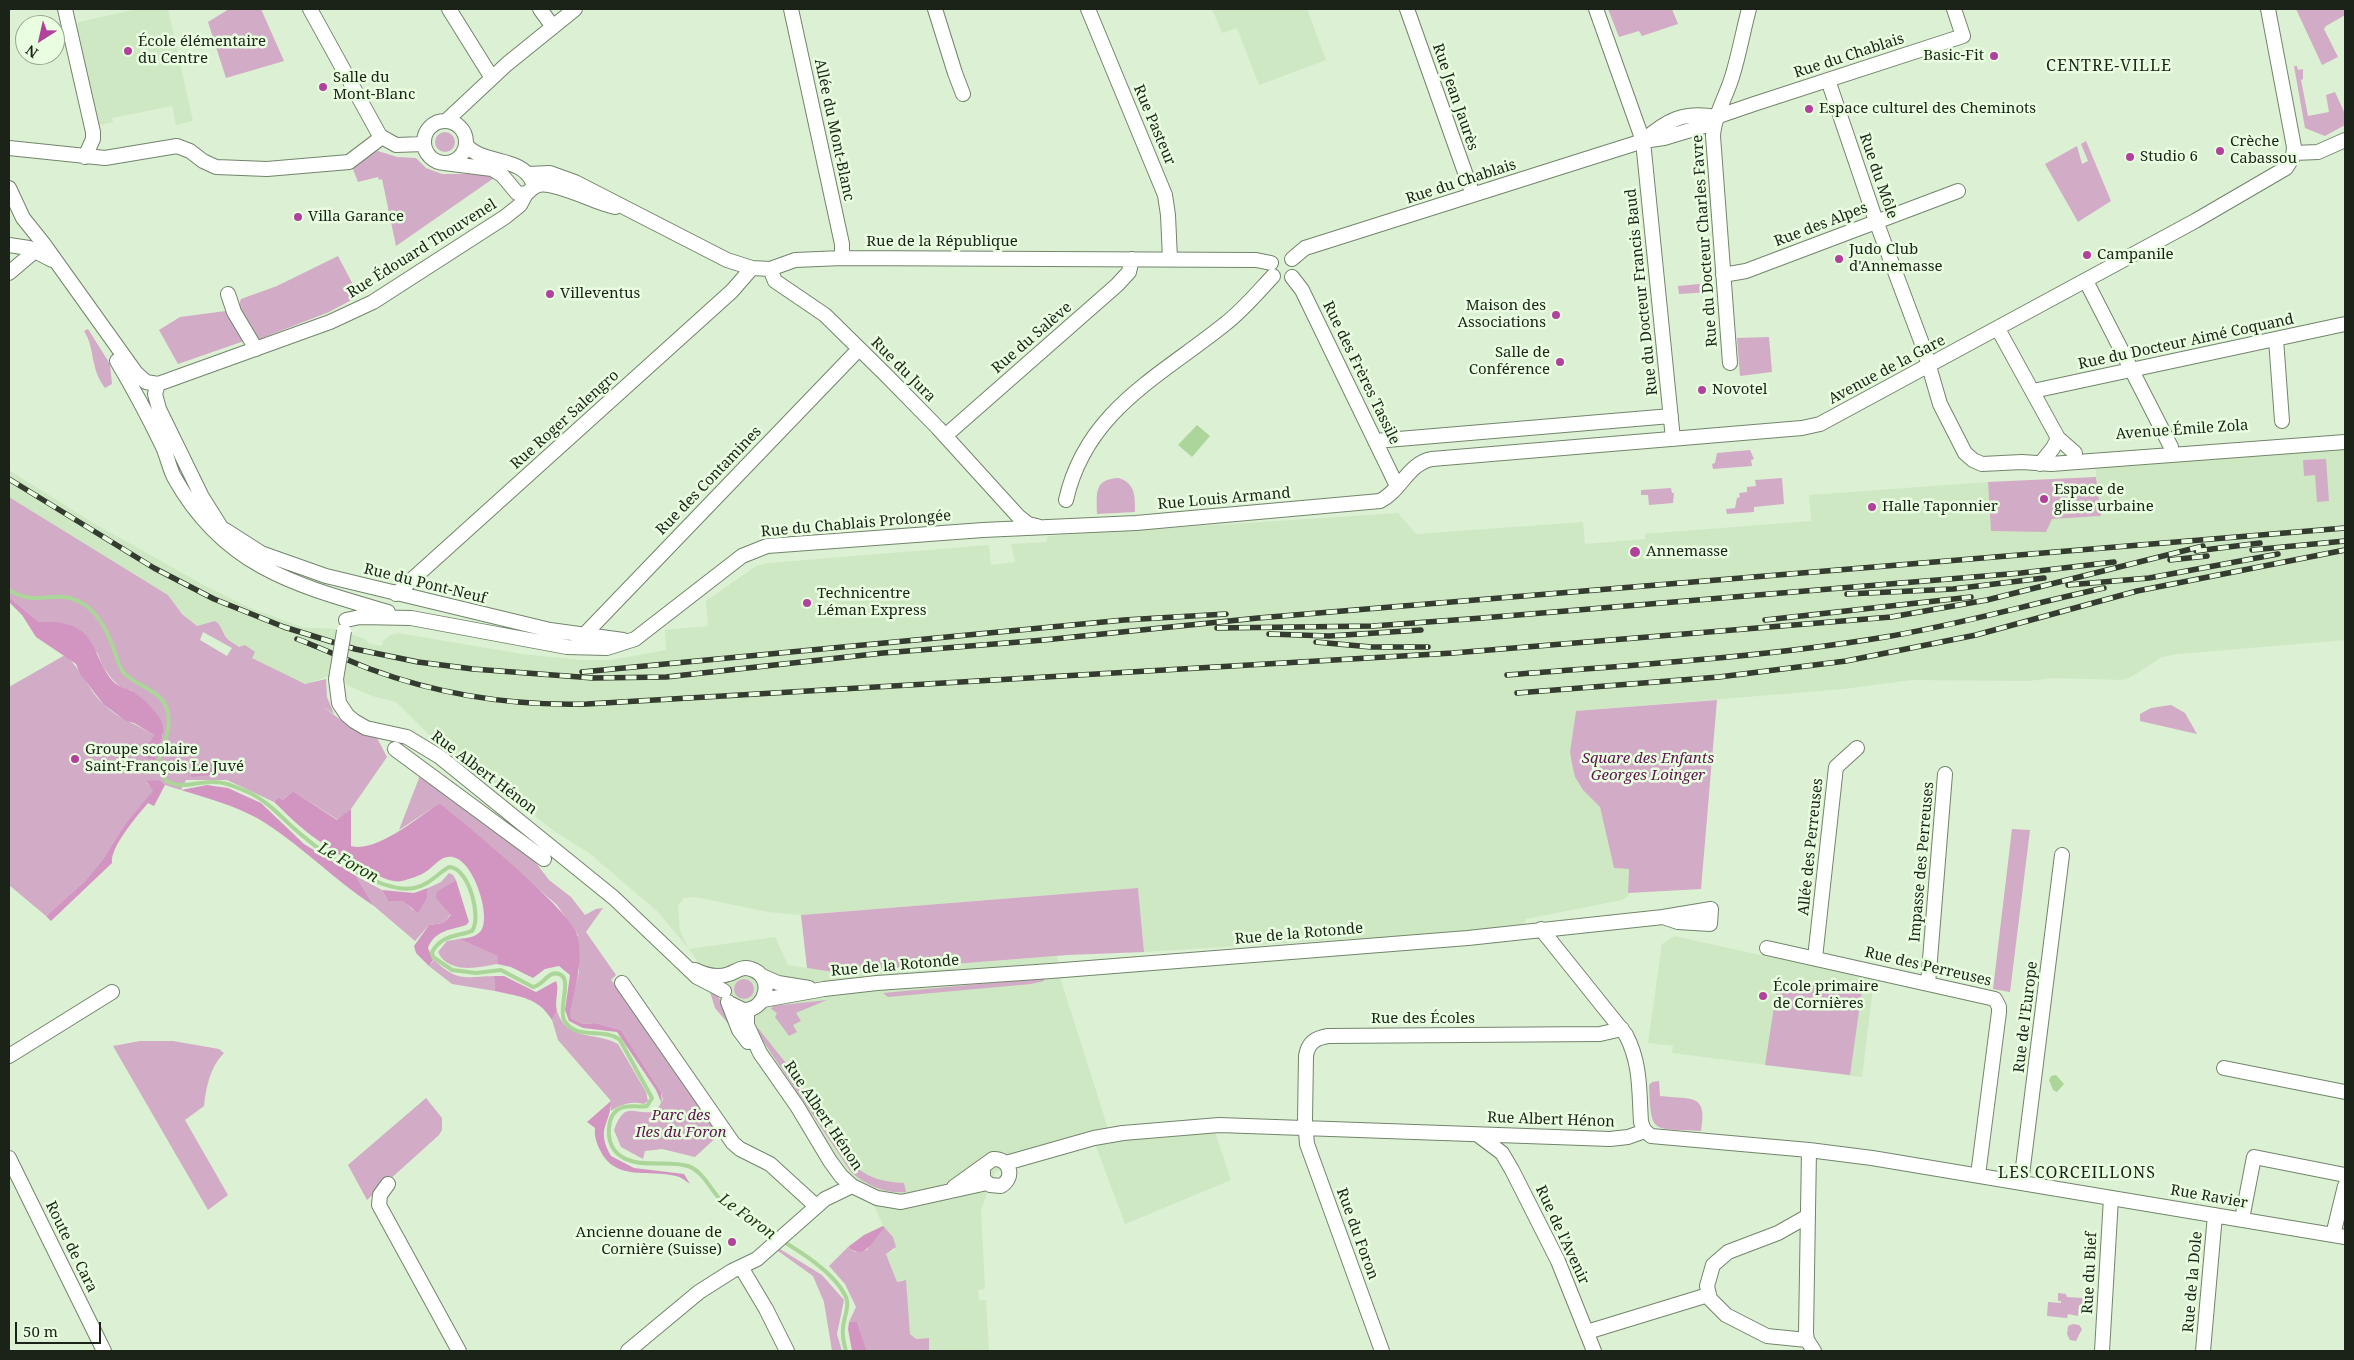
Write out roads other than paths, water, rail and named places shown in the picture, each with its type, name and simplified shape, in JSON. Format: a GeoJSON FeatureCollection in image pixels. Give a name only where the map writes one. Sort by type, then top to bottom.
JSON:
{"type":"FeatureCollection","features":[{"type":"Feature","properties":{"kind":"street"},"geometry":{"type":"LineString","coordinates":[[65,9],[93,132],[90,157]]}},
{"type":"Feature","properties":{"kind":"street"},"geometry":{"type":"LineString","coordinates":[[310,9],[382,137],[396,145],[424,144]]}},
{"type":"Feature","properties":{"kind":"street"},"geometry":{"type":"LineString","coordinates":[[449,9],[492,78]]}},
{"type":"Feature","properties":{"kind":"street"},"geometry":{"type":"LineString","coordinates":[[540,9],[553,27]]}},
{"type":"Feature","properties":{"kind":"street"},"geometry":{"type":"LineString","coordinates":[[529,185],[515,191],[505,178],[492,169],[444,163],[431,157],[424,144],[426,134],[436,123],[446,121],[492,78],[575,9]]}},
{"type":"Feature","properties":{"kind":"street","name":"Allée du Mont-Blanc"},"geometry":{"type":"LineString","coordinates":[[791,9],[842,244],[842,258]]}},
{"type":"Feature","properties":{"kind":"street"},"geometry":{"type":"LineString","coordinates":[[935,9],[963,94]]}},
{"type":"Feature","properties":{"kind":"street","name":"Rue Pasteur"},"geometry":{"type":"LineString","coordinates":[[1088,9],[1164,195],[1168,214],[1170,259]]}},
{"type":"Feature","properties":{"kind":"street","name":"Rue Jean Jaurès"},"geometry":{"type":"LineString","coordinates":[[1407,9],[1472,195]]}},
{"type":"Feature","properties":{"kind":"street","name":"Rue du Docteur Francis Baud"},"geometry":{"type":"LineString","coordinates":[[1596,9],[1643,141],[1673,439]]}},
{"type":"Feature","properties":{"kind":"street","name":"Rue du Docteur Charles Favre"},"geometry":{"type":"LineString","coordinates":[[1730,363],[1713,145],[1716,117],[1725,99],[1733,75],[1748,9]]}},
{"type":"Feature","properties":{"kind":"street","name":"Rue du Chablais"},"geometry":{"type":"LineString","coordinates":[[1292,259],[1305,248],[1643,141],[1664,138],[1704,126],[1716,117],[1963,36],[1954,9]]}},
{"type":"Feature","properties":{"kind":"street"},"geometry":{"type":"LineString","coordinates":[[2268,9],[2294,153],[2318,152],[2345,140]]}},
{"type":"Feature","properties":{"kind":"street","name":"Rue du Môle"},"geometry":{"type":"LineString","coordinates":[[1828,80],[1876,221],[1929,366],[1940,404],[1965,459]]}},
{"type":"Feature","properties":{"kind":"street"},"geometry":{"type":"LineString","coordinates":[[444,163],[452,162],[460,157],[466,145],[462,130],[468,100]]}},
{"type":"Feature","properties":{"kind":"street"},"geometry":{"type":"LineString","coordinates":[[446,121],[462,130]]}},
{"type":"Feature","properties":{"kind":"street"},"geometry":{"type":"LineString","coordinates":[[9,148],[90,157],[120,156],[177,146],[190,151],[207,163],[222,168],[297,167],[349,162],[382,137]]}},
{"type":"Feature","properties":{"kind":"street","name":"Rue de la République"},"geometry":{"type":"LineString","coordinates":[[466,145],[479,155],[518,167],[529,185],[552,185],[602,204],[628,209],[727,260],[752,268],[770,269],[795,260],[842,258],[1170,259],[1256,260],[1272,270]]}},
{"type":"Feature","properties":{"kind":"street","name":"Avenue de la Gare"},"geometry":{"type":"LineString","coordinates":[[1397,486],[1416,466],[1428,459],[1816,425],[1998,329],[2271,178],[2286,168],[2294,153]]}},
{"type":"Feature","properties":{"kind":"street","name":"Rue Édouard Thouvenel"},"geometry":{"type":"LineString","coordinates":[[158,384],[330,322],[373,302],[520,206],[529,185]]}},
{"type":"Feature","properties":{"kind":"street"},"geometry":{"type":"LineString","coordinates":[[9,188],[39,247]]}},
{"type":"Feature","properties":{"kind":"street","name":"Rue des Alpes"},"geometry":{"type":"LineString","coordinates":[[1723,275],[1746,271],[1958,191]]}},
{"type":"Feature","properties":{"kind":"street"},"geometry":{"type":"LineString","coordinates":[[9,239],[20,232],[23,218]]}},
{"type":"Feature","properties":{"kind":"street"},"geometry":{"type":"LineString","coordinates":[[9,244],[39,247]]}},
{"type":"Feature","properties":{"kind":"street"},"geometry":{"type":"LineString","coordinates":[[9,273],[39,247]]}},
{"type":"Feature","properties":{"kind":"street","name":"Rue du Pont-Neuf"},"geometry":{"type":"LineString","coordinates":[[39,247],[55,262],[136,373],[146,382],[158,384],[155,391],[156,404],[202,497],[235,549]]}},
{"type":"Feature","properties":{"kind":"street"},"geometry":{"type":"LineString","coordinates":[[1066,500],[1078,461],[1095,433],[1110,414],[1229,320],[1272,270],[1280,255],[1292,259],[1296,268],[1292,277],[1282,280],[1272,270]]}},
{"type":"Feature","properties":{"kind":"street","name":"Rue du Salève"},"geometry":{"type":"LineString","coordinates":[[945,436],[1117,285],[1129,272],[1132,259]]}},
{"type":"Feature","properties":{"kind":"street","name":"Rue Roger Salengro"},"geometry":{"type":"LineString","coordinates":[[396,594],[732,291],[752,268]]}},
{"type":"Feature","properties":{"kind":"street","name":"Rue du Jura"},"geometry":{"type":"LineString","coordinates":[[770,269],[775,281],[818,309],[859,349],[945,436],[1023,521],[1043,527]]}},
{"type":"Feature","properties":{"kind":"street","name":"Rue des Frères Tassile"},"geometry":{"type":"LineString","coordinates":[[1292,277],[1302,290],[1397,486]]}},
{"type":"Feature","properties":{"kind":"street"},"geometry":{"type":"LineString","coordinates":[[2086,281],[2171,447]]}},
{"type":"Feature","properties":{"kind":"street"},"geometry":{"type":"LineString","coordinates":[[228,294],[234,312],[256,349]]}},
{"type":"Feature","properties":{"kind":"street","name":"Rue du Pont-Neuf"},"geometry":{"type":"LineString","coordinates":[[86,306],[152,424],[174,475],[201,517],[235,549],[260,567],[332,596]]}},
{"type":"Feature","properties":{"kind":"street","name":"Rue du Docteur Aimé Coquand"},"geometry":{"type":"LineString","coordinates":[[2033,391],[2345,324]]}},
{"type":"Feature","properties":{"kind":"street"},"geometry":{"type":"LineString","coordinates":[[1998,329],[2058,438],[2075,453]]}},
{"type":"Feature","properties":{"kind":"street"},"geometry":{"type":"LineString","coordinates":[[2276,339],[2282,421]]}},
{"type":"Feature","properties":{"kind":"street","name":"Rue des Contamines"},"geometry":{"type":"LineString","coordinates":[[583,636],[859,349]]}},
{"type":"Feature","properties":{"kind":"street"},"geometry":{"type":"LineString","coordinates":[[1377,444],[1576,430],[1583,423],[1671,416]]}},
{"type":"Feature","properties":{"kind":"street","name":"Avenue Émile Zola"},"geometry":{"type":"LineString","coordinates":[[1965,459],[1978,468],[1994,464],[2022,462],[2075,453],[2345,434]]}},
{"type":"Feature","properties":{"kind":"street"},"geometry":{"type":"LineString","coordinates":[[2044,459],[2058,438]]}},
{"type":"Feature","properties":{"kind":"street","name":"Avenue Émile Zola"},"geometry":{"type":"LineString","coordinates":[[2044,459],[2345,442]]}},
{"type":"Feature","properties":{"kind":"street"},"geometry":{"type":"LineString","coordinates":[[174,475],[181,478],[189,470]]}},
{"type":"Feature","properties":{"kind":"street","name":"Rue Louis Armand"},"geometry":{"type":"LineString","coordinates":[[1043,527],[1136,523],[1380,501],[1397,486]]}},
{"type":"Feature","properties":{"kind":"street"},"geometry":{"type":"LineString","coordinates":[[983,530],[999,522],[1005,512],[1006,503]]}},
{"type":"Feature","properties":{"kind":"street","name":"Rue du Pont-Neuf"},"geometry":{"type":"LineString","coordinates":[[220,526],[256,551],[279,561],[314,572],[396,594],[583,636],[632,641]]}},
{"type":"Feature","properties":{"kind":"street","name":"Rue du Chablais Prolongée"},"geometry":{"type":"LineString","coordinates":[[332,596],[403,617],[575,648],[607,648],[632,641],[742,556],[762,547],[1043,527]]}},
{"type":"Feature","properties":{"kind":"street"},"geometry":{"type":"LineString","coordinates":[[332,596],[343,605],[345,625]]}},
{"type":"Feature","properties":{"kind":"street","name":"Rue du Chablais Prolongée"},"geometry":{"type":"LineString","coordinates":[[345,625],[360,617],[403,617]]}},
{"type":"Feature","properties":{"kind":"street","name":"Rue Albert Hénon"},"geometry":{"type":"LineString","coordinates":[[345,625],[336,678],[339,703],[350,718],[366,728],[407,737],[440,757],[602,888],[700,979],[726,997],[739,1010],[747,1010],[747,1025],[760,1053],[838,1172],[852,1186],[870,1196],[896,1202],[914,1201],[987,1183],[994,1186],[1002,1185],[1008,1179],[1008,1168]]}},
{"type":"Feature","properties":{"kind":"street","name":"Allée des Perreuses"},"geometry":{"type":"LineString","coordinates":[[1816,958],[1836,767],[1857,748]]}},
{"type":"Feature","properties":{"kind":"street"},"geometry":{"type":"LineString","coordinates":[[395,749],[544,859]]}},
{"type":"Feature","properties":{"kind":"street","name":"Impasse des Perreuses"},"geometry":{"type":"LineString","coordinates":[[1928,984],[1945,774]]}},
{"type":"Feature","properties":{"kind":"street","name":"Rue de l'Europe"},"geometry":{"type":"LineString","coordinates":[[2021,1183],[2062,855]]}},
{"type":"Feature","properties":{"kind":"street","name":"Rue de la Rotonde"},"geometry":{"type":"LineString","coordinates":[[763,1000],[824,988],[1496,934],[1663,917]]}},
{"type":"Feature","properties":{"kind":"street"},"geometry":{"type":"LineString","coordinates":[[1541,929],[1622,1028],[1637,1064],[1640,1084],[1640,1122],[1645,1132]]}},
{"type":"Feature","properties":{"kind":"street","name":"Rue des Perreuses"},"geometry":{"type":"LineString","coordinates":[[1767,948],[1990,997],[1995,1000],[1999,1007],[1978,1175]]}},
{"type":"Feature","properties":{"kind":"street","name":"Rue Albert Hénon"},"geometry":{"type":"LineString","coordinates":[[685,965],[710,975],[731,973],[738,969],[747,968],[755,970],[762,976]]}},
{"type":"Feature","properties":{"kind":"street"},"geometry":{"type":"LineString","coordinates":[[726,997],[726,979],[731,973]]}},
{"type":"Feature","properties":{"kind":"street"},"geometry":{"type":"LineString","coordinates":[[747,1010],[757,1006],[763,1000],[766,988],[762,976]]}},
{"type":"Feature","properties":{"kind":"street","name":"Rue de la Rotonde"},"geometry":{"type":"LineString","coordinates":[[762,976],[778,983],[824,988]]}},
{"type":"Feature","properties":{"kind":"street"},"geometry":{"type":"LineString","coordinates":[[622,982],[733,1143],[740,1149],[770,1164],[820,1202]]}},
{"type":"Feature","properties":{"kind":"street"},"geometry":{"type":"LineString","coordinates":[[9,1056],[112,992]]}},
{"type":"Feature","properties":{"kind":"street","name":"Rue Albert Hénon"},"geometry":{"type":"LineString","coordinates":[[726,997],[741,1034],[760,1053]]}},
{"type":"Feature","properties":{"kind":"street","name":"Rue des Écoles"},"geometry":{"type":"LineString","coordinates":[[1305,1127],[1306,1056],[1309,1046],[1318,1038],[1334,1036],[1600,1034],[1622,1028]]}},
{"type":"Feature","properties":{"kind":"street"},"geometry":{"type":"LineString","coordinates":[[2224,1068],[2345,1092]]}},
{"type":"Feature","properties":{"kind":"street","name":"Rue Albert Hénon"},"geometry":{"type":"LineString","coordinates":[[950,1191],[993,1159],[1008,1168],[1149,1131],[1227,1124],[1610,1139],[1628,1137],[1645,1132],[1657,1137],[1809,1150],[1978,1175]]}},
{"type":"Feature","properties":{"kind":"street","name":"Rue du Foron"},"geometry":{"type":"LineString","coordinates":[[1305,1127],[1308,1144],[1382,1351]]}},
{"type":"Feature","properties":{"kind":"street","name":"Rue de l'Avenir"},"geometry":{"type":"LineString","coordinates":[[1476,1134],[1502,1154],[1546,1234],[1594,1351]]}},
{"type":"Feature","properties":{"kind":"street"},"geometry":{"type":"LineString","coordinates":[[1502,1154],[1504,1146],[1511,1135]]}},
{"type":"Feature","properties":{"kind":"street"},"geometry":{"type":"LineString","coordinates":[[1808,1216],[1778,1233],[1735,1249],[1721,1257],[1713,1264],[1709,1274],[1708,1295],[1716,1307],[1726,1315],[1767,1336],[1810,1346],[1809,1150]]}},
{"type":"Feature","properties":{"kind":"street"},"geometry":{"type":"LineString","coordinates":[[2242,1219],[2254,1157],[2345,1175]]}},
{"type":"Feature","properties":{"kind":"street","name":"Route de Cara"},"geometry":{"type":"LineString","coordinates":[[9,1158],[104,1351]]}},
{"type":"Feature","properties":{"kind":"street"},"geometry":{"type":"LineString","coordinates":[[983,1167],[982,1176],[987,1183]]}},
{"type":"Feature","properties":{"kind":"street"},"geometry":{"type":"LineString","coordinates":[[820,1202],[838,1172]]}},
{"type":"Feature","properties":{"kind":"street","name":"Rue Ravier"},"geometry":{"type":"LineString","coordinates":[[1978,1175],[2339,1236]]}},
{"type":"Feature","properties":{"kind":"street"},"geometry":{"type":"LineString","coordinates":[[388,1184],[380,1195],[379,1205],[459,1351]]}},
{"type":"Feature","properties":{"kind":"street"},"geometry":{"type":"LineString","coordinates":[[628,1351],[699,1292],[752,1262],[773,1246],[820,1202],[852,1186]]}},
{"type":"Feature","properties":{"kind":"street"},"geometry":{"type":"LineString","coordinates":[[2339,1236],[2345,1186]]}},
{"type":"Feature","properties":{"kind":"street","name":"Rue du Bief"},"geometry":{"type":"LineString","coordinates":[[2102,1351],[2111,1198]]}},
{"type":"Feature","properties":{"kind":"street","name":"Rue de la Dole"},"geometry":{"type":"LineString","coordinates":[[2203,1351],[2215,1215]]}},
{"type":"Feature","properties":{"kind":"street"},"geometry":{"type":"LineString","coordinates":[[741,1267],[766,1309],[787,1351]]}},
{"type":"Feature","properties":{"kind":"street"},"geometry":{"type":"LineString","coordinates":[[1587,1332],[1708,1295]]}},
{"type":"Feature","properties":{"kind":"waterway","name":"Le Foron"},"geometry":{"type":"LineString","coordinates":[[9,590],[28,598],[68,598],[85,605],[97,616],[109,637],[122,671],[129,678],[159,697],[167,709],[168,730],[158,764],[166,781],[179,785],[219,782],[250,793],[265,802],[296,831],[340,863],[387,885],[401,888],[419,887],[449,867],[456,869],[468,884],[472,894],[475,925],[472,931],[449,937],[440,942],[432,952],[433,957],[452,970],[476,973],[501,970],[533,987],[552,974],[559,974],[563,977],[565,981],[564,1020],[575,1030],[606,1034],[620,1040],[652,1098],[647,1106],[624,1107],[616,1111],[612,1116],[609,1134],[615,1151],[630,1161],[679,1164],[694,1169],[704,1178],[725,1204],[823,1269],[836,1282],[847,1299],[843,1325],[843,1340],[846,1351]]}},
{"type":"Feature","properties":{"kind":"railway"},"geometry":{"type":"LineString","coordinates":[[9,479],[154,568],[214,599],[284,627],[355,649],[418,662],[473,669],[593,678],[666,677],[883,653],[1044,640],[1258,618],[2345,528]]}},
{"type":"Feature","properties":{"kind":"railway"},"geometry":{"type":"LineString","coordinates":[[2252,550],[2345,541]]}},
{"type":"Feature","properties":{"kind":"railway"},"geometry":{"type":"LineString","coordinates":[[2196,551],[2260,543]]}},
{"type":"Feature","properties":{"kind":"railway"},"geometry":{"type":"LineString","coordinates":[[297,639],[370,669],[423,686],[504,701],[587,704],[1453,653],[1891,617],[1987,600],[2203,546]]}},
{"type":"Feature","properties":{"kind":"railway"},"geometry":{"type":"LineString","coordinates":[[1517,693],[1719,677],[1846,661],[1976,635],[2137,591],[2345,550]]}},
{"type":"Feature","properties":{"kind":"railway"},"geometry":{"type":"LineString","coordinates":[[2068,585],[2149,578],[2278,554]]}},
{"type":"Feature","properties":{"kind":"railway"},"geometry":{"type":"LineString","coordinates":[[2170,560],[2207,556]]}},
{"type":"Feature","properties":{"kind":"railway"},"geometry":{"type":"LineString","coordinates":[[1217,628],[1373,626],[1482,618],[2021,573],[2114,562]]}},
{"type":"Feature","properties":{"kind":"railway"},"geometry":{"type":"LineString","coordinates":[[1847,594],[1953,589],[2044,578]]}},
{"type":"Feature","properties":{"kind":"railway"},"geometry":{"type":"LineString","coordinates":[[1507,675],[1693,660],[1833,645],[1936,627],[2104,588]]}},
{"type":"Feature","properties":{"kind":"railway"},"geometry":{"type":"LineString","coordinates":[[1765,620],[1971,597]]}},
{"type":"Feature","properties":{"kind":"railway"},"geometry":{"type":"LineString","coordinates":[[582,672],[1124,620],[1226,614]]}},
{"type":"Feature","properties":{"kind":"railway"},"geometry":{"type":"LineString","coordinates":[[1269,634],[1329,636],[1421,630]]}},
{"type":"Feature","properties":{"kind":"railway"},"geometry":{"type":"LineString","coordinates":[[1316,642],[1371,647],[1428,647]]}},
{"type":"Feature","properties":{"kind":"place","name":"École élémentaire du Centre"},"geometry":{"type":"Point","coordinates":[128,51]}},
{"type":"Feature","properties":{"kind":"place","name":"Basic-Fit"},"geometry":{"type":"Point","coordinates":[1994,56]}},
{"type":"Feature","properties":{"kind":"place","name":"Salle du Mont-Blanc"},"geometry":{"type":"Point","coordinates":[323,87]}},
{"type":"Feature","properties":{"kind":"place","name":"Espace culturel des Cheminots"},"geometry":{"type":"Point","coordinates":[1809,109]}},
{"type":"Feature","properties":{"kind":"place","name":"Crèche Cabassou"},"geometry":{"type":"Point","coordinates":[2220,151]}},
{"type":"Feature","properties":{"kind":"place","name":"Studio 6"},"geometry":{"type":"Point","coordinates":[2130,157]}},
{"type":"Feature","properties":{"kind":"place","name":"Villa Garance"},"geometry":{"type":"Point","coordinates":[298,217]}},
{"type":"Feature","properties":{"kind":"place","name":"Campanile"},"geometry":{"type":"Point","coordinates":[2087,255]}},
{"type":"Feature","properties":{"kind":"place","name":"Judo Club d'Annemasse"},"geometry":{"type":"Point","coordinates":[1839,259]}},
{"type":"Feature","properties":{"kind":"place","name":"Villeventus"},"geometry":{"type":"Point","coordinates":[550,294]}},
{"type":"Feature","properties":{"kind":"place","name":"Maison des Associations"},"geometry":{"type":"Point","coordinates":[1556,315]}},
{"type":"Feature","properties":{"kind":"place","name":"Salle de Conférence"},"geometry":{"type":"Point","coordinates":[1560,362]}},
{"type":"Feature","properties":{"kind":"place","name":"Novotel"},"geometry":{"type":"Point","coordinates":[1702,390]}},
{"type":"Feature","properties":{"kind":"place","name":"Espace de glisse urbaine"},"geometry":{"type":"Point","coordinates":[2044,499]}},
{"type":"Feature","properties":{"kind":"place","name":"Halle Taponnier"},"geometry":{"type":"Point","coordinates":[1872,507]}},
{"type":"Feature","properties":{"kind":"place","name":"Annemasse"},"geometry":{"type":"Point","coordinates":[1635,552]}},
{"type":"Feature","properties":{"kind":"place","name":"Technicentre Léman Express"},"geometry":{"type":"Point","coordinates":[807,603]}},
{"type":"Feature","properties":{"kind":"place","name":"Groupe scolaire Saint-François Le Juvé"},"geometry":{"type":"Point","coordinates":[75,759]}},
{"type":"Feature","properties":{"kind":"place","name":"École primaire de Cornières"},"geometry":{"type":"Point","coordinates":[1763,996]}},
{"type":"Feature","properties":{"kind":"place","name":"Ancienne douane de Cornière (Suisse)"},"geometry":{"type":"Point","coordinates":[732,1242]}},
{"type":"Feature","properties":{"kind":"district","name":"CENTRE-VILLE"},"geometry":{"type":"Point","coordinates":[2109,66]}},
{"type":"Feature","properties":{"kind":"district","name":"LES CORCEILLONS"},"geometry":{"type":"Point","coordinates":[2077,1173]}},
{"type":"Feature","properties":{"kind":"park label","name":"Square des Enfants Georges Loinger"},"geometry":{"type":"Point","coordinates":[1648,768]}},
{"type":"Feature","properties":{"kind":"park label","name":"Parc des Iles du Foron"},"geometry":{"type":"Point","coordinates":[681,1124]}}]}
